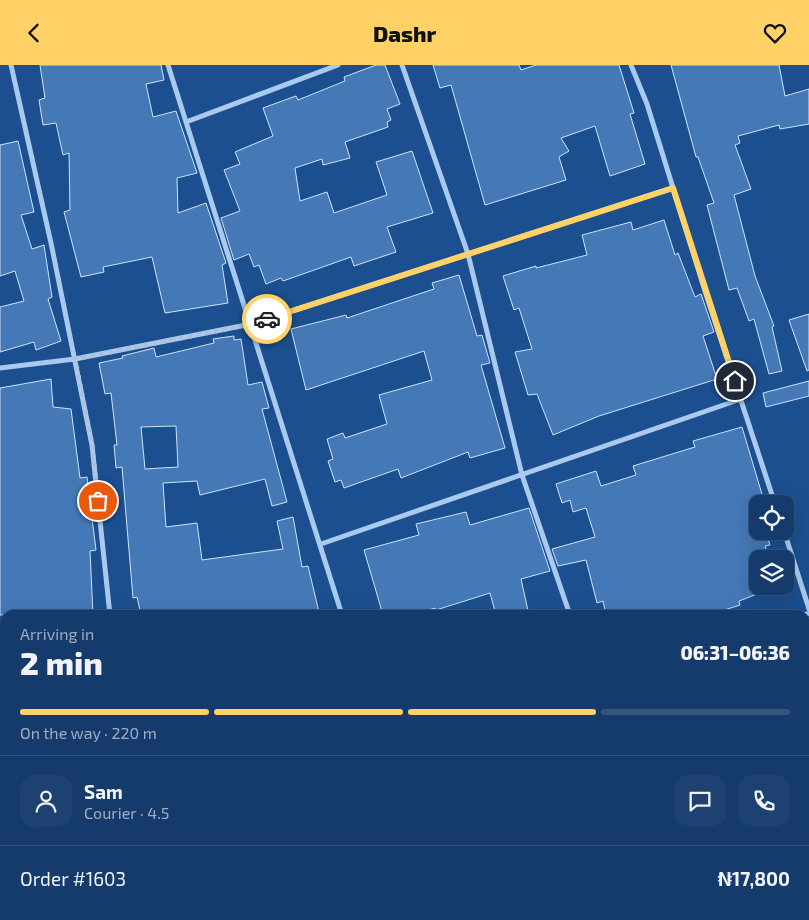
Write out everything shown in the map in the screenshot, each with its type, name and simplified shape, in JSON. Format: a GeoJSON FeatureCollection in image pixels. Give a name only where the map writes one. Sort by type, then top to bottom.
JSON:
{"type":"FeatureCollection","features":[{"type":"Feature","properties":{"kind":"street"},"geometry":{"type":"LineString","coordinates":[[11,65],[92,445],[109,610]]}},
{"type":"Feature","properties":{"kind":"street"},"geometry":{"type":"LineString","coordinates":[[168,65],[341,610]]}},
{"type":"Feature","properties":{"kind":"street"},"geometry":{"type":"LineString","coordinates":[[186,122],[338,65]]}},
{"type":"Feature","properties":{"kind":"street"},"geometry":{"type":"LineString","coordinates":[[402,65],[468,254],[522,475],[568,610]]}},
{"type":"Feature","properties":{"kind":"street"},"geometry":{"type":"LineString","coordinates":[[631,65],[647,104],[773,495]]}},
{"type":"Feature","properties":{"kind":"street"},"geometry":{"type":"LineString","coordinates":[[0,368],[75,359],[251,324],[673,188]]}},
{"type":"Feature","properties":{"kind":"street"},"geometry":{"type":"LineString","coordinates":[[321,544],[741,399]]}},
{"type":"Feature","properties":{"kind":"street"},"geometry":{"type":"LineString","coordinates":[[787,540],[809,609]]}},
{"type":"Feature","properties":{"kind":"building"},"geometry":{"type":"Polygon","coordinates":[[[40,65],[161,65],[164,80],[146,84],[153,117],[176,111],[197,173],[177,178],[178,213],[206,203],[226,263],[222,265],[228,303],[165,313],[152,257],[103,267],[104,272],[81,277],[64,212],[70,210],[69,153],[63,155],[56,123],[43,125],[39,100],[45,98],[40,65]]]}},
{"type":"Feature","properties":{"kind":"building"},"geometry":{"type":"Polygon","coordinates":[[[376,65],[385,65],[400,104],[387,109],[391,120],[387,122],[388,127],[345,142],[350,158],[323,165],[322,159],[295,168],[300,201],[327,192],[334,213],[387,195],[376,162],[412,151],[433,213],[387,227],[396,252],[354,266],[351,257],[283,281],[281,278],[266,284],[259,265],[254,267],[249,254],[234,260],[221,218],[240,211],[224,170],[240,164],[235,152],[273,136],[263,108],[296,96],[298,100],[345,81],[344,77],[376,65]]]}},
{"type":"Feature","properties":{"kind":"building"},"geometry":{"type":"Polygon","coordinates":[[[433,65],[519,65],[521,70],[536,65],[619,65],[634,113],[630,114],[645,164],[610,176],[595,126],[561,138],[569,151],[559,157],[566,180],[485,205],[451,85],[440,88],[433,65]]]}},
{"type":"Feature","properties":{"kind":"building"},"geometry":{"type":"Polygon","coordinates":[[[671,65],[779,65],[785,96],[809,89],[809,124],[780,129],[779,125],[738,136],[740,143],[735,145],[751,189],[734,195],[755,276],[774,326],[772,327],[782,371],[769,374],[754,319],[749,321],[737,288],[729,290],[707,205],[714,203],[698,157],[696,157],[671,65]]]}},
{"type":"Feature","properties":{"kind":"building"},"geometry":{"type":"Polygon","coordinates":[[[18,141],[34,212],[21,215],[32,249],[44,245],[52,297],[48,299],[61,341],[36,350],[34,342],[0,352],[0,307],[24,301],[15,271],[0,276],[0,145],[18,141]]]}},
{"type":"Feature","properties":{"kind":"building"},"geometry":{"type":"Polygon","coordinates":[[[664,220],[675,255],[678,253],[695,297],[701,294],[714,332],[703,336],[717,379],[599,416],[553,435],[537,394],[528,395],[515,352],[532,349],[519,308],[514,310],[503,276],[536,266],[536,268],[587,255],[582,235],[631,222],[633,230],[664,220]]]}},
{"type":"Feature","properties":{"kind":"building"},"geometry":{"type":"Polygon","coordinates":[[[459,275],[477,336],[482,335],[490,363],[481,365],[505,448],[470,458],[468,452],[401,478],[398,469],[344,488],[341,480],[335,482],[328,461],[333,459],[327,439],[343,433],[345,438],[387,424],[379,395],[432,380],[424,351],[306,390],[291,329],[346,315],[347,318],[434,289],[432,283],[459,275]]]}},
{"type":"Feature","properties":{"kind":"building"},"geometry":{"type":"Polygon","coordinates":[[[809,314],[809,370],[807,371],[789,320],[809,314]]]}},
{"type":"Feature","properties":{"kind":"building"},"geometry":{"type":"Polygon","coordinates":[[[234,336],[234,340],[241,339],[248,385],[262,382],[269,408],[262,409],[287,502],[272,506],[265,479],[200,495],[197,481],[163,483],[166,527],[197,523],[202,560],[283,549],[277,521],[293,517],[302,567],[308,566],[319,610],[140,610],[137,597],[133,598],[122,467],[116,468],[114,445],[117,445],[111,393],[105,394],[99,363],[154,348],[156,357],[214,343],[213,339],[234,336]],[[176,426],[141,427],[145,469],[178,467],[176,426]]]}},
{"type":"Feature","properties":{"kind":"building"},"geometry":{"type":"Polygon","coordinates":[[[51,379],[53,407],[71,409],[80,478],[87,477],[96,550],[90,551],[93,610],[0,610],[0,388],[51,379]]]}},
{"type":"Feature","properties":{"kind":"building"},"geometry":{"type":"Polygon","coordinates":[[[809,381],[809,396],[766,407],[763,393],[809,381]]]}},
{"type":"Feature","properties":{"kind":"building"},"geometry":{"type":"Polygon","coordinates":[[[742,427],[762,495],[749,495],[749,540],[768,540],[770,545],[765,546],[767,550],[749,550],[749,595],[755,595],[739,601],[740,605],[724,610],[605,610],[603,601],[597,603],[586,560],[558,566],[552,549],[595,537],[586,508],[573,512],[570,500],[562,503],[556,484],[596,471],[601,486],[636,475],[633,466],[695,447],[693,441],[742,427]]]}},
{"type":"Feature","properties":{"kind":"building"},"geometry":{"type":"Polygon","coordinates":[[[529,508],[550,571],[521,579],[528,610],[495,610],[490,593],[436,610],[435,608],[428,610],[382,610],[364,550],[419,535],[416,524],[466,512],[470,525],[529,508]]]}},
{"type":"Feature","properties":{"kind":"way so far"},"geometry":{"type":"LineString","coordinates":[[98,501],[92,445],[75,359],[251,324],[267,319]]}},
{"type":"Feature","properties":{"kind":"route"},"geometry":{"type":"LineString","coordinates":[[267,319],[673,188],[735,381]]}}]}
